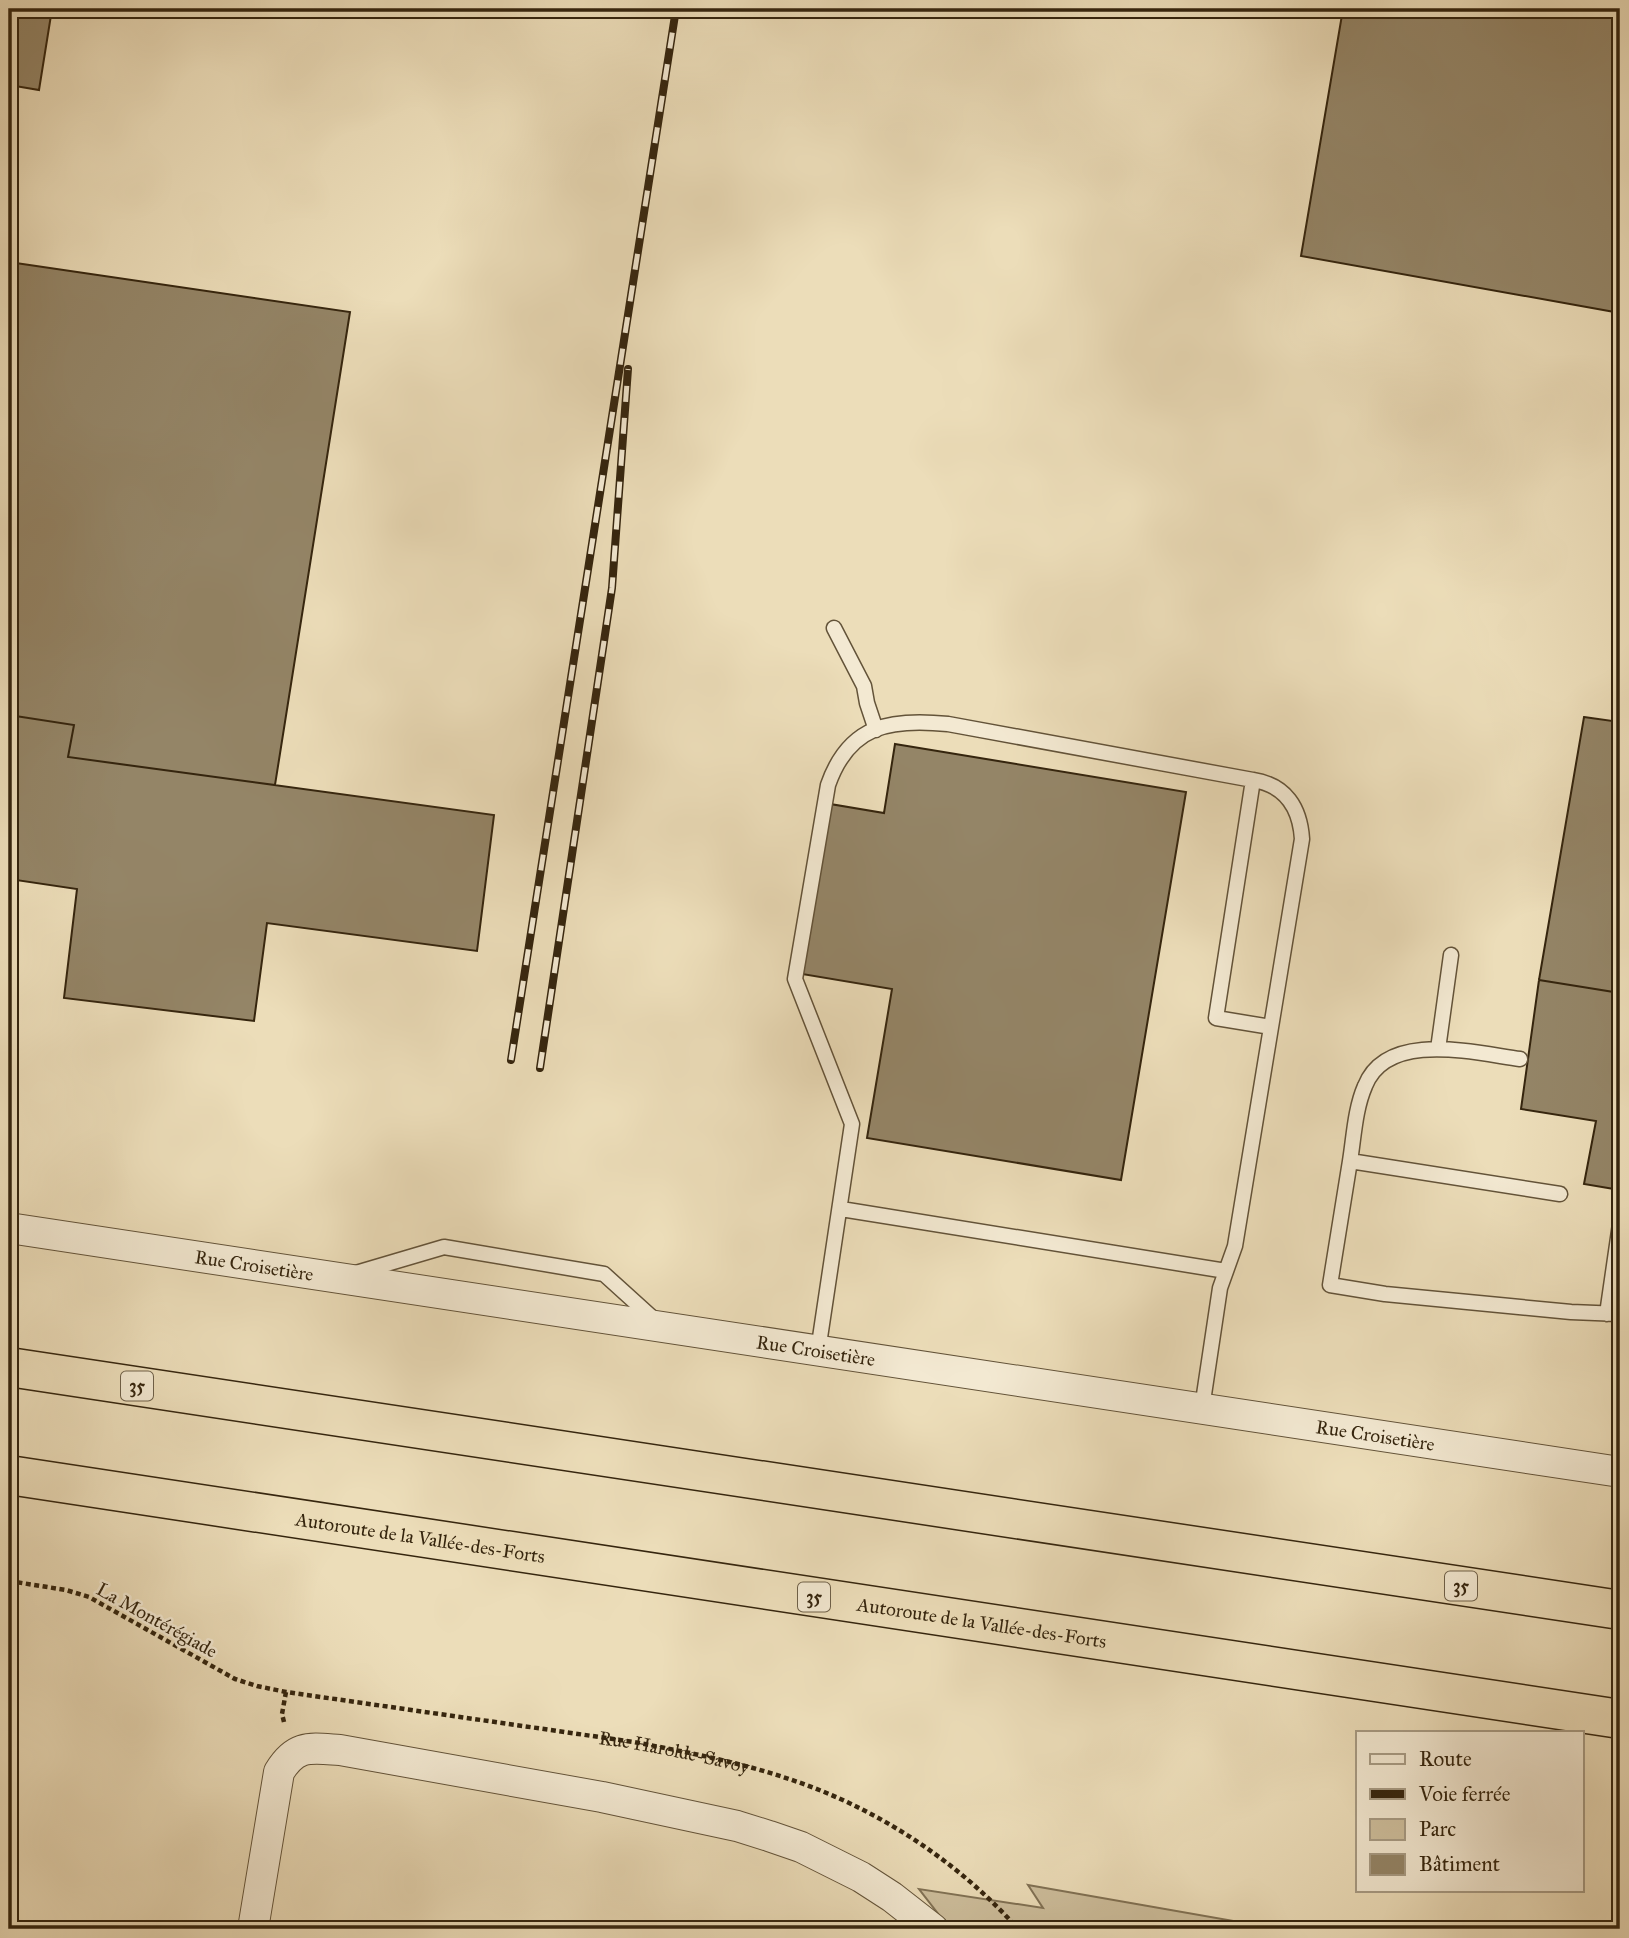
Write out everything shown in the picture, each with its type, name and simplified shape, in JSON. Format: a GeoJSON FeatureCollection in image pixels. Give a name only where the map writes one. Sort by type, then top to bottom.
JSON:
{"type":"FeatureCollection","features":[{"type":"Feature","properties":{"kind":"highway","name":"35"},"geometry":{"type":"LineString","coordinates":[[9,1367],[1620,1610]]}},
{"type":"Feature","properties":{"kind":"highway","name":"Autoroute de la Vallée-des-Forts"},"geometry":{"type":"LineString","coordinates":[[9,1475],[1620,1719]]}},
{"type":"Feature","properties":{"kind":"street","name":"Rue Croisetière"},"geometry":{"type":"LineString","coordinates":[[9,1228],[1620,1472]]}},
{"type":"Feature","properties":{"kind":"street"},"geometry":{"type":"LineString","coordinates":[[253,1929],[279,1772],[293,1754],[305,1749],[340,1750],[602,1797],[737,1826],[801,1847],[832,1862],[892,1897],[933,1929]]}},
{"type":"Feature","properties":{"kind":"lane"},"geometry":{"type":"LineString","coordinates":[[834,628],[864,686],[876,730]]}},
{"type":"Feature","properties":{"kind":"lane"},"geometry":{"type":"LineString","coordinates":[[818,1351],[852,1124],[794,979],[828,785],[835,766],[847,748],[865,733],[894,723],[917,721],[948,724],[1264,782],[1277,788],[1291,802],[1301,822],[1302,839],[1235,1246],[1220,1288],[1202,1408]]}},
{"type":"Feature","properties":{"kind":"lane"},"geometry":{"type":"LineString","coordinates":[[1253,780],[1216,1018],[1271,1027]]}},
{"type":"Feature","properties":{"kind":"lane"},"geometry":{"type":"LineString","coordinates":[[1438,1049],[1451,955]]}},
{"type":"Feature","properties":{"kind":"lane"},"geometry":{"type":"LineString","coordinates":[[1520,1059],[1438,1049],[1408,1051],[1386,1060],[1373,1071],[1365,1084],[1358,1109],[1330,1284],[1398,1295],[1614,1314],[1620,1224]]}},
{"type":"Feature","properties":{"kind":"lane"},"geometry":{"type":"LineString","coordinates":[[1350,1161],[1560,1194]]}},
{"type":"Feature","properties":{"kind":"lane"},"geometry":{"type":"LineString","coordinates":[[841,1209],[1226,1271]]}},
{"type":"Feature","properties":{"kind":"lane"},"geometry":{"type":"LineString","coordinates":[[338,1278],[444,1247],[604,1274],[664,1327]]}},
{"type":"Feature","properties":{"kind":"path","name":"La Montérégiade"},"geometry":{"type":"LineString","coordinates":[[10,1582],[66,1590],[89,1597],[235,1679],[286,1692]]}},
{"type":"Feature","properties":{"kind":"path"},"geometry":{"type":"LineString","coordinates":[[282,1714],[286,1692]]}},
{"type":"Feature","properties":{"kind":"path","name":"Rue Harolde-Savoy"},"geometry":{"type":"LineString","coordinates":[[286,1692],[634,1742],[690,1753],[790,1779],[848,1802],[912,1839],[948,1864],[1018,1929]]}},
{"type":"Feature","properties":{"kind":"green space"},"geometry":{"type":"Polygon","coordinates":[[[1028,1885],[1279,1929],[950,1929],[919,1889],[1043,1908],[1028,1885]]]}},
{"type":"Feature","properties":{"kind":"building"},"geometry":{"type":"Polygon","coordinates":[[[9,9],[52,9],[39,90],[9,85],[9,9]]]}},
{"type":"Feature","properties":{"kind":"building"},"geometry":{"type":"Polygon","coordinates":[[[1343,9],[1620,9],[1620,313],[1301,256],[1343,9]]]}},
{"type":"Feature","properties":{"kind":"building"},"geometry":{"type":"Polygon","coordinates":[[[9,262],[350,312],[275,785],[68,757],[74,725],[9,715],[9,262]]]}},
{"type":"Feature","properties":{"kind":"building"},"geometry":{"type":"Polygon","coordinates":[[[9,715],[74,725],[68,757],[494,815],[477,951],[267,923],[254,1021],[64,998],[77,889],[9,879],[9,715]]]}},
{"type":"Feature","properties":{"kind":"building"},"geometry":{"type":"Polygon","coordinates":[[[1584,717],[1620,722],[1620,993],[1539,980],[1584,717]]]}},
{"type":"Feature","properties":{"kind":"building"},"geometry":{"type":"Polygon","coordinates":[[[895,744],[1186,792],[1121,1180],[867,1138],[892,989],[802,974],[830,804],[884,813],[895,744]]]}},
{"type":"Feature","properties":{"kind":"building"},"geometry":{"type":"Polygon","coordinates":[[[1539,980],[1620,993],[1620,1190],[1584,1184],[1596,1121],[1521,1109],[1539,980]]]}},
{"type":"Feature","properties":{"kind":"railway"},"geometry":{"type":"LineString","coordinates":[[511,1060],[676,9]]}},
{"type":"Feature","properties":{"kind":"railway"},"geometry":{"type":"LineString","coordinates":[[540,1068],[612,588],[628,369]]}}]}
